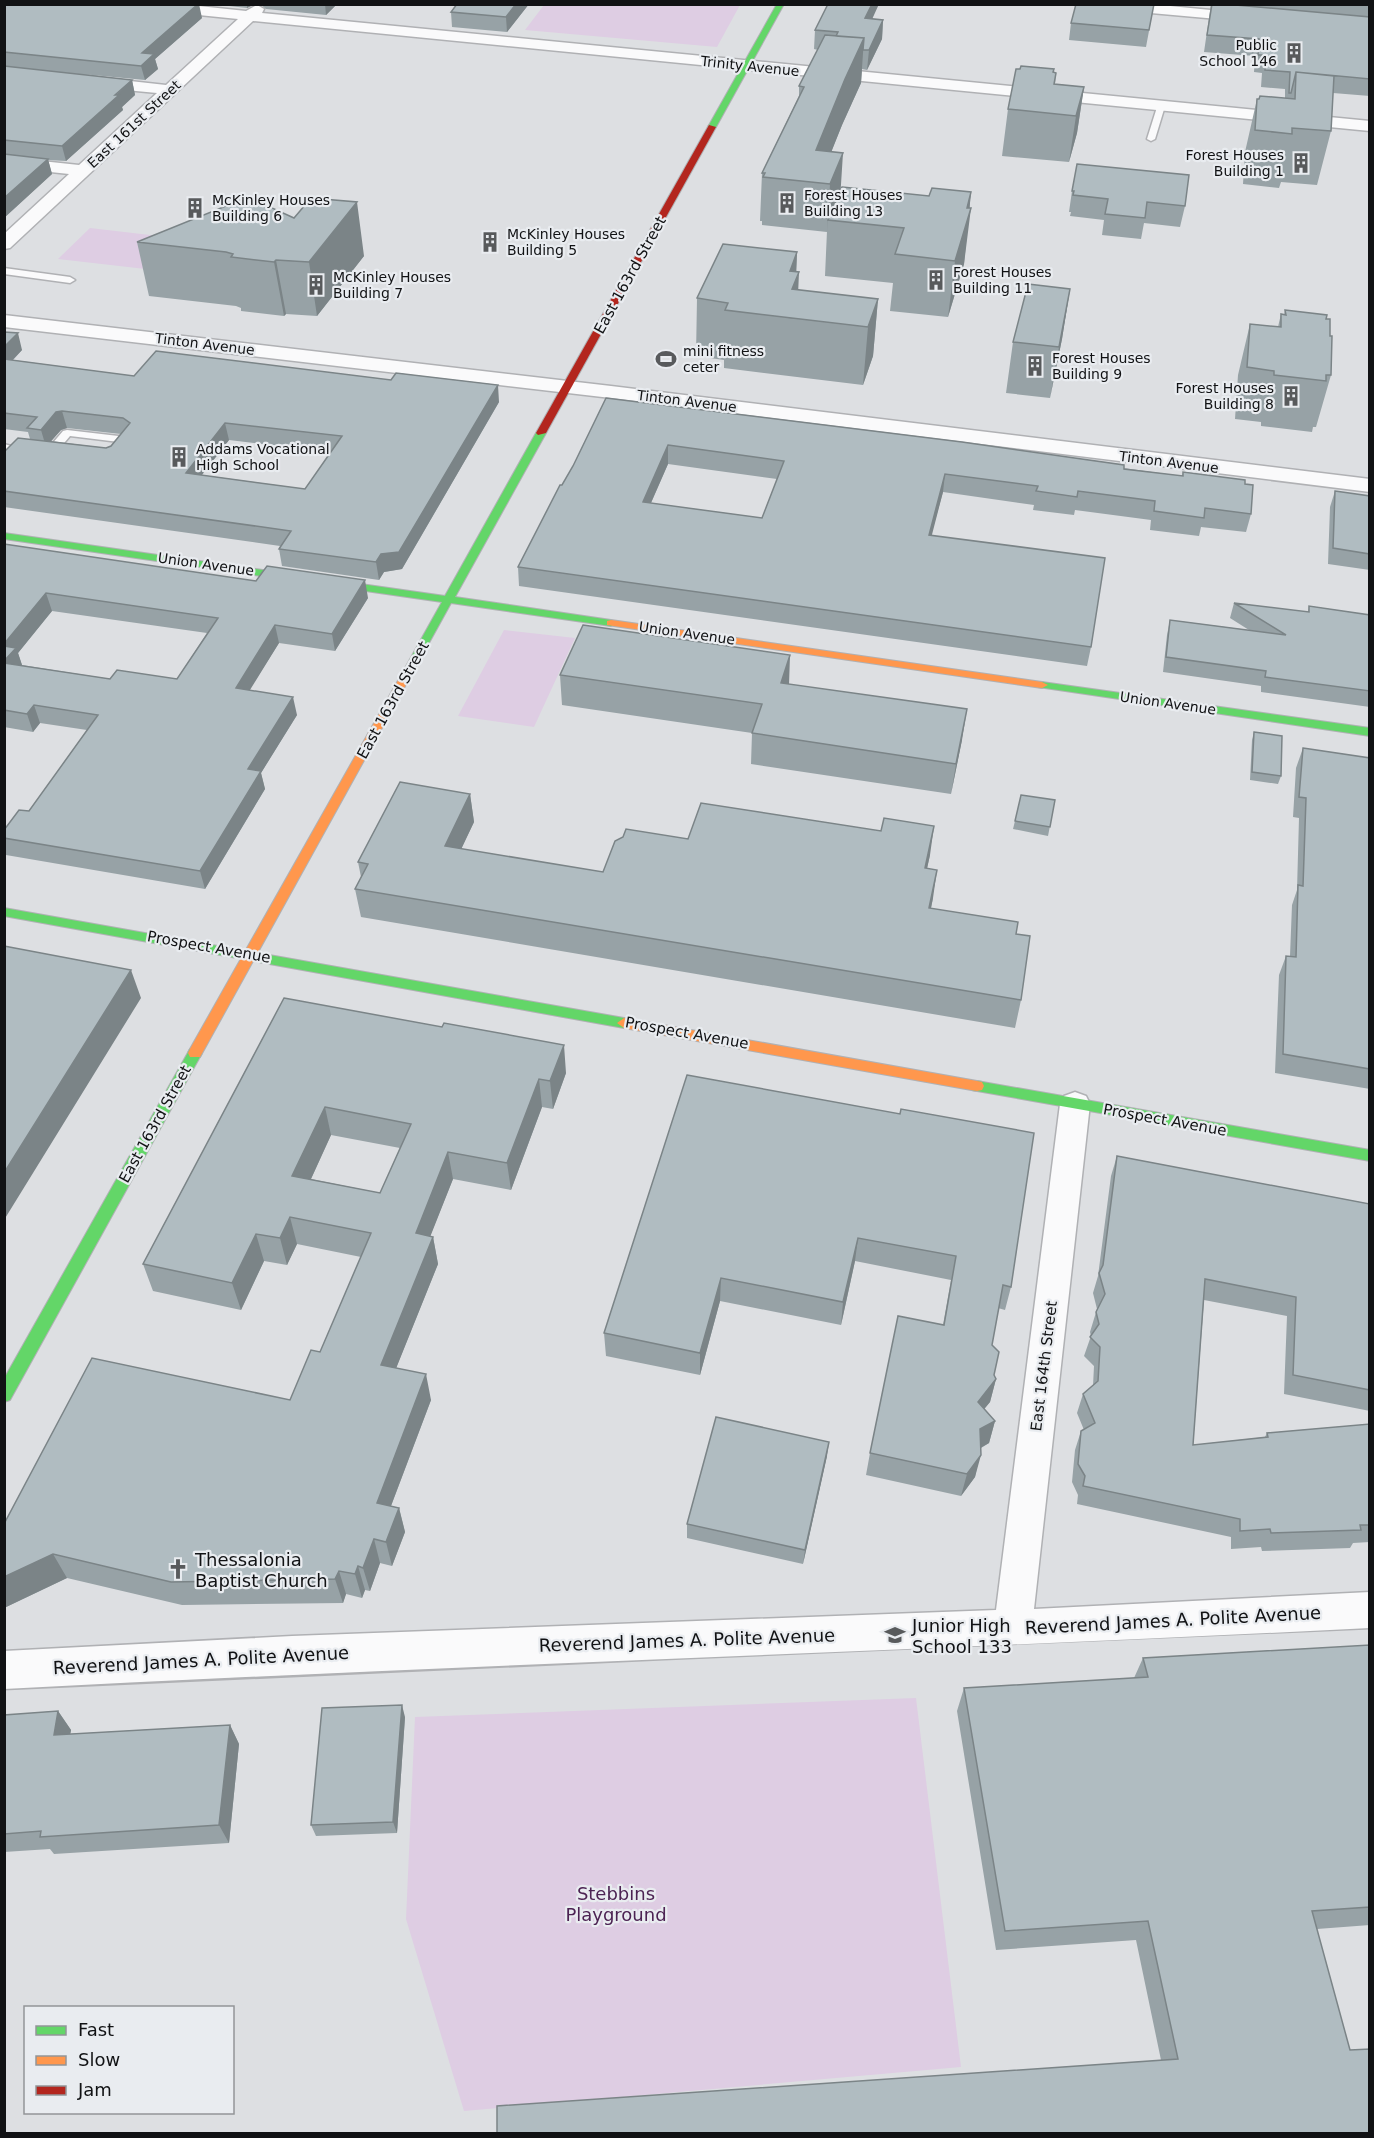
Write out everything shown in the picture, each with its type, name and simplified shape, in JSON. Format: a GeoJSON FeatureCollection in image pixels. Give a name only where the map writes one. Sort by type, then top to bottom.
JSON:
{"type":"FeatureCollection","features":[{"type":"Feature","properties":{"kind":"main road","name":"East 163rd Street"},"geometry":{"type":"LineString","coordinates":[[4,1395],[781,4]]}},
{"type":"Feature","properties":{"kind":"main road","name":"Union Avenue"},"geometry":{"type":"LineString","coordinates":[[4,536],[1370,732]]}},
{"type":"Feature","properties":{"kind":"main road","name":"Prospect Avenue"},"geometry":{"type":"LineString","coordinates":[[4,912],[250,954],[1370,1156]]}},
{"type":"Feature","properties":{"kind":"street","name":"Trinity Avenue"},"geometry":{"type":"LineString","coordinates":[[130,4],[1370,126]]}},
{"type":"Feature","properties":{"kind":"street","name":"East 161st Street"},"geometry":{"type":"LineString","coordinates":[[4,244],[262,4]]}},
{"type":"Feature","properties":{"kind":"street"},"geometry":{"type":"LineString","coordinates":[[1095,4],[1174,8],[1265,19]]}},
{"type":"Feature","properties":{"kind":"street"},"geometry":{"type":"LineString","coordinates":[[74,80],[171,90]]}},
{"type":"Feature","properties":{"kind":"street"},"geometry":{"type":"LineString","coordinates":[[4,162],[84,171]]}},
{"type":"Feature","properties":{"kind":"street","name":"Tinton Avenue"},"geometry":{"type":"LineString","coordinates":[[4,321],[568,387],[1370,486]]}},
{"type":"Feature","properties":{"kind":"street","name":"East 164th Street"},"geometry":{"type":"LineString","coordinates":[[1013,1628],[1075,1104]]}},
{"type":"Feature","properties":{"kind":"street","name":"Reverend James A. Polite Avenue"},"geometry":{"type":"LineString","coordinates":[[4,1670],[292,1655],[1013,1628],[1370,1610]]}},
{"type":"Feature","properties":{"kind":"lane"},"geometry":{"type":"LineString","coordinates":[[1151,139],[1161,106]]}},
{"type":"Feature","properties":{"kind":"lane"},"geometry":{"type":"LineString","coordinates":[[4,271],[70,280]]}},
{"type":"Feature","properties":{"kind":"lane"},"geometry":{"type":"LineString","coordinates":[[4,463],[39,451],[67,433],[127,440],[116,453]]}},
{"type":"Feature","properties":{"kind":"lane"},"geometry":{"type":"LineString","coordinates":[[4,447],[39,451]]}},
{"type":"Feature","properties":{"kind":"green space"},"geometry":{"type":"Polygon","coordinates":[[[544,5],[740,5],[717,47],[525,30],[544,5]]]}},
{"type":"Feature","properties":{"kind":"green space"},"geometry":{"type":"Polygon","coordinates":[[[90,228],[193,240],[163,271],[58,259],[90,228]]]}},
{"type":"Feature","properties":{"kind":"green space"},"geometry":{"type":"Polygon","coordinates":[[[504,630],[575,638],[534,727],[458,716],[504,630]]]}},
{"type":"Feature","properties":{"kind":"green space","name":"Stebbins Playground"},"geometry":{"type":"Polygon","coordinates":[[[916,1698],[961,2067],[464,2111],[406,1919],[415,1717],[916,1698]]]}},
{"type":"Feature","properties":{"kind":"building"},"geometry":{"type":"Polygon","coordinates":[[[4,4],[198,4],[142,53],[154,54],[141,66],[4,52],[4,4]]]}},
{"type":"Feature","properties":{"kind":"building"},"geometry":{"type":"Polygon","coordinates":[[[457,4],[516,4],[506,17],[451,12],[457,4]]]}},
{"type":"Feature","properties":{"kind":"building"},"geometry":{"type":"Polygon","coordinates":[[[828,4],[872,4],[865,18],[883,20],[869,50],[863,50],[864,38],[836,36],[838,32],[815,30],[828,4]]]}},
{"type":"Feature","properties":{"kind":"building"},"geometry":{"type":"Polygon","coordinates":[[[1076,4],[1154,4],[1149,30],[1071,23],[1076,4]]]}},
{"type":"Feature","properties":{"kind":"building"},"geometry":{"type":"Polygon","coordinates":[[[1212,4],[1370,17],[1370,79],[1296,72],[1291,93],[1289,93],[1290,72],[1265,70],[1266,55],[1258,55],[1259,39],[1207,35],[1212,4]]]}},
{"type":"Feature","properties":{"kind":"building"},"geometry":{"type":"Polygon","coordinates":[[[825,35],[864,38],[816,150],[843,153],[830,184],[763,177],[765,173],[762,173],[804,87],[799,86],[825,35]]]}},
{"type":"Feature","properties":{"kind":"building"},"geometry":{"type":"Polygon","coordinates":[[[4,66],[132,80],[115,95],[119,95],[62,146],[4,140],[4,66]]]}},
{"type":"Feature","properties":{"kind":"building"},"geometry":{"type":"Polygon","coordinates":[[[1021,66],[1054,69],[1053,72],[1056,73],[1054,84],[1084,87],[1076,116],[1008,109],[1016,69],[1020,69],[1021,66]]]}},
{"type":"Feature","properties":{"kind":"building"},"geometry":{"type":"Polygon","coordinates":[[[1296,72],[1334,76],[1331,131],[1292,128],[1292,134],[1255,130],[1257,99],[1260,96],[1295,99],[1296,72]]]}},
{"type":"Feature","properties":{"kind":"building"},"geometry":{"type":"Polygon","coordinates":[[[4,154],[48,159],[4,198],[4,154]]]}},
{"type":"Feature","properties":{"kind":"building"},"geometry":{"type":"Polygon","coordinates":[[[1077,164],[1189,175],[1185,206],[1147,202],[1145,218],[1105,214],[1108,199],[1073,195],[1077,164]]]}},
{"type":"Feature","properties":{"kind":"building"},"geometry":{"type":"Polygon","coordinates":[[[842,187],[929,196],[932,188],[971,192],[967,208],[971,208],[955,261],[895,254],[904,228],[828,220],[842,187]]]}},
{"type":"Feature","properties":{"kind":"building"},"geometry":{"type":"Polygon","coordinates":[[[248,197],[294,218],[311,198],[357,202],[309,262],[276,260],[274,262],[231,257],[233,254],[226,252],[137,242],[248,197]]]}},
{"type":"Feature","properties":{"kind":"building"},"geometry":{"type":"Polygon","coordinates":[[[723,244],[797,252],[790,271],[799,272],[792,289],[878,299],[868,327],[725,310],[728,303],[697,298],[723,244]]]}},
{"type":"Feature","properties":{"kind":"building"},"geometry":{"type":"Polygon","coordinates":[[[1028,284],[1070,289],[1059,347],[1013,342],[1028,284]]]}},
{"type":"Feature","properties":{"kind":"building"},"geometry":{"type":"Polygon","coordinates":[[[1285,310],[1327,315],[1326,319],[1330,319],[1331,375],[1326,375],[1326,381],[1274,375],[1274,371],[1247,367],[1250,324],[1281,327],[1281,314],[1286,315],[1285,310]]]}},
{"type":"Feature","properties":{"kind":"building"},"geometry":{"type":"Polygon","coordinates":[[[4,332],[18,333],[4,347],[4,332]]]}},
{"type":"Feature","properties":{"kind":"building"},"geometry":{"type":"Polygon","coordinates":[[[156,351],[391,380],[396,373],[498,385],[399,552],[381,554],[376,562],[279,549],[291,531],[4,491],[4,452],[18,438],[106,448],[111,446],[130,423],[123,418],[62,411],[56,412],[41,430],[27,428],[37,417],[4,413],[4,359],[134,376],[156,351]],[[225,423],[186,473],[305,489],[342,436],[225,423]]]}},
{"type":"Feature","properties":{"kind":"building"},"geometry":{"type":"Polygon","coordinates":[[[606,398],[962,442],[1124,465],[1124,469],[1183,476],[1183,472],[1245,480],[1245,484],[1253,485],[1251,514],[1205,508],[1204,518],[1154,511],[1155,501],[1078,491],[1077,497],[1036,491],[1038,486],[945,474],[929,535],[1105,558],[1091,647],[518,567],[560,485],[573,466],[606,398]],[[668,445],[643,502],[762,518],[784,461],[668,445]]]}},
{"type":"Feature","properties":{"kind":"building"},"geometry":{"type":"Polygon","coordinates":[[[1335,491],[1370,496],[1370,554],[1333,548],[1335,491]]]}},
{"type":"Feature","properties":{"kind":"building"},"geometry":{"type":"Polygon","coordinates":[[[4,544],[256,581],[267,566],[365,580],[332,634],[275,625],[236,688],[293,697],[248,769],[261,771],[200,871],[4,838],[4,830],[19,810],[29,811],[98,715],[34,705],[27,714],[4,710],[4,663],[110,679],[117,670],[177,679],[218,618],[46,593],[4,644],[4,544]]]}},
{"type":"Feature","properties":{"kind":"building"},"geometry":{"type":"Polygon","coordinates":[[[1234,603],[1309,612],[1309,606],[1370,615],[1370,691],[1265,677],[1266,671],[1166,657],[1170,620],[1286,635],[1234,603]]]}},
{"type":"Feature","properties":{"kind":"building"},"geometry":{"type":"Polygon","coordinates":[[[583,625],[790,655],[781,683],[967,709],[956,764],[752,733],[762,704],[560,675],[583,625]]]}},
{"type":"Feature","properties":{"kind":"building"},"geometry":{"type":"Polygon","coordinates":[[[4,646],[16,648],[4,661],[4,646]]]}},
{"type":"Feature","properties":{"kind":"building"},"geometry":{"type":"Polygon","coordinates":[[[1254,732],[1282,736],[1281,776],[1252,772],[1254,732]]]}},
{"type":"Feature","properties":{"kind":"building"},"geometry":{"type":"Polygon","coordinates":[[[1303,748],[1370,758],[1370,1069],[1283,1054],[1286,956],[1296,957],[1298,885],[1303,886],[1306,798],[1299,797],[1303,748]]]}},
{"type":"Feature","properties":{"kind":"building"},"geometry":{"type":"Polygon","coordinates":[[[400,782],[470,794],[445,846],[603,872],[615,841],[623,837],[626,829],[688,839],[701,803],[881,831],[884,818],[934,826],[925,868],[937,870],[929,908],[1018,922],[1016,934],[1030,936],[1021,1000],[355,889],[368,864],[358,862],[400,782]]]}},
{"type":"Feature","properties":{"kind":"building"},"geometry":{"type":"Polygon","coordinates":[[[1021,795],[1055,800],[1050,827],[1015,821],[1021,795]]]}},
{"type":"Feature","properties":{"kind":"building"},"geometry":{"type":"Polygon","coordinates":[[[4,946],[131,970],[4,1173],[4,946]]]}},
{"type":"Feature","properties":{"kind":"building"},"geometry":{"type":"Polygon","coordinates":[[[284,998],[442,1027],[444,1023],[564,1045],[550,1081],[539,1079],[507,1163],[448,1152],[416,1233],[433,1237],[381,1365],[426,1374],[377,1503],[399,1508],[386,1542],[374,1539],[363,1568],[358,1566],[355,1574],[339,1571],[335,1579],[171,1582],[53,1554],[4,1577],[4,1524],[92,1358],[290,1400],[311,1350],[320,1352],[371,1233],[290,1217],[280,1238],[256,1234],[232,1283],[143,1264],[284,998]],[[325,1107],[292,1176],[380,1193],[411,1124],[325,1107]]]}},
{"type":"Feature","properties":{"kind":"building"},"geometry":{"type":"Polygon","coordinates":[[[687,1075],[900,1114],[901,1109],[1034,1133],[1011,1287],[1003,1285],[992,1345],[999,1352],[994,1375],[996,1379],[978,1402],[995,1421],[980,1429],[981,1455],[967,1474],[870,1453],[898,1316],[944,1325],[956,1256],[858,1238],[843,1302],[721,1278],[700,1353],[604,1333],[687,1075]]]}},
{"type":"Feature","properties":{"kind":"building"},"geometry":{"type":"Polygon","coordinates":[[[1117,1156],[1370,1204],[1370,1390],[1293,1375],[1296,1297],[1205,1279],[1193,1445],[1268,1437],[1267,1433],[1370,1424],[1370,1525],[1360,1525],[1361,1530],[1271,1533],[1270,1529],[1240,1531],[1240,1519],[1083,1486],[1085,1476],[1078,1464],[1081,1431],[1095,1423],[1083,1394],[1098,1381],[1100,1347],[1090,1337],[1099,1324],[1096,1312],[1105,1294],[1099,1273],[1103,1265],[1117,1156]]]}},
{"type":"Feature","properties":{"kind":"building"},"geometry":{"type":"Polygon","coordinates":[[[716,1417],[829,1442],[805,1550],[687,1524],[716,1417]]]}},
{"type":"Feature","properties":{"kind":"building"},"geometry":{"type":"Polygon","coordinates":[[[1370,1645],[1370,1907],[1312,1911],[1350,2050],[1370,2049],[1370,2133],[497,2133],[497,2106],[1178,2059],[1148,1921],[1005,1931],[964,1688],[1148,1677],[1143,1658],[1370,1645]]]}},
{"type":"Feature","properties":{"kind":"building"},"geometry":{"type":"Polygon","coordinates":[[[402,1705],[393,1822],[311,1825],[322,1708],[402,1705]]]}},
{"type":"Feature","properties":{"kind":"building"},"geometry":{"type":"Polygon","coordinates":[[[58,1711],[54,1735],[230,1725],[219,1825],[40,1837],[41,1831],[4,1834],[4,1715],[58,1711]]]}},
{"type":"Feature","properties":{"kind":"traffic: fast"},"geometry":{"type":"LineString","coordinates":[[712,127],[781,4]]}},
{"type":"Feature","properties":{"kind":"traffic: fast"},"geometry":{"type":"LineString","coordinates":[[409,670],[541,433]]}},
{"type":"Feature","properties":{"kind":"traffic: fast"},"geometry":{"type":"LineString","coordinates":[[4,536],[611,623]]}},
{"type":"Feature","properties":{"kind":"traffic: fast"},"geometry":{"type":"LineString","coordinates":[[1042,685],[1370,732]]}},
{"type":"Feature","properties":{"kind":"traffic: fast"},"geometry":{"type":"LineString","coordinates":[[4,912],[624,1023]]}},
{"type":"Feature","properties":{"kind":"traffic: fast"},"geometry":{"type":"LineString","coordinates":[[4,1395],[195,1053]]}},
{"type":"Feature","properties":{"kind":"traffic: fast"},"geometry":{"type":"LineString","coordinates":[[977,1086],[1370,1156]]}},
{"type":"Feature","properties":{"kind":"traffic: slow"},"geometry":{"type":"LineString","coordinates":[[611,623],[1042,685]]}},
{"type":"Feature","properties":{"kind":"traffic: slow"},"geometry":{"type":"LineString","coordinates":[[195,1053],[409,670]]}},
{"type":"Feature","properties":{"kind":"traffic: slow"},"geometry":{"type":"LineString","coordinates":[[624,1023],[977,1086]]}},
{"type":"Feature","properties":{"kind":"traffic: jam"},"geometry":{"type":"LineString","coordinates":[[541,433],[712,127]]}},
{"type":"Feature","properties":{"kind":"place","name":"Public School 146"},"geometry":{"type":"Point","coordinates":[1294,53]}},
{"type":"Feature","properties":{"kind":"place","name":"Forest Houses Building 1"},"geometry":{"type":"Point","coordinates":[1301,163]}},
{"type":"Feature","properties":{"kind":"place","name":"Forest Houses Building 13"},"geometry":{"type":"Point","coordinates":[787,203]}},
{"type":"Feature","properties":{"kind":"place","name":"McKinley Houses Building 6"},"geometry":{"type":"Point","coordinates":[195,208]}},
{"type":"Feature","properties":{"kind":"place","name":"McKinley Houses Building 5"},"geometry":{"type":"Point","coordinates":[490,242]}},
{"type":"Feature","properties":{"kind":"place","name":"Forest Houses Building 11"},"geometry":{"type":"Point","coordinates":[936,280]}},
{"type":"Feature","properties":{"kind":"place","name":"McKinley Houses Building 7"},"geometry":{"type":"Point","coordinates":[316,285]}},
{"type":"Feature","properties":{"kind":"place","name":"mini fitness ceter"},"geometry":{"type":"Point","coordinates":[666,359]}},
{"type":"Feature","properties":{"kind":"place","name":"Forest Houses Building 9"},"geometry":{"type":"Point","coordinates":[1035,366]}},
{"type":"Feature","properties":{"kind":"place","name":"Forest Houses Building 8"},"geometry":{"type":"Point","coordinates":[1291,396]}},
{"type":"Feature","properties":{"kind":"place","name":"Addams Vocational High School"},"geometry":{"type":"Point","coordinates":[179,457]}},
{"type":"Feature","properties":{"kind":"place","name":"Thessalonia Baptist Church"},"geometry":{"type":"Point","coordinates":[178,1569]}},
{"type":"Feature","properties":{"kind":"place","name":"Junior High School 133"},"geometry":{"type":"Point","coordinates":[895,1635]}}]}
